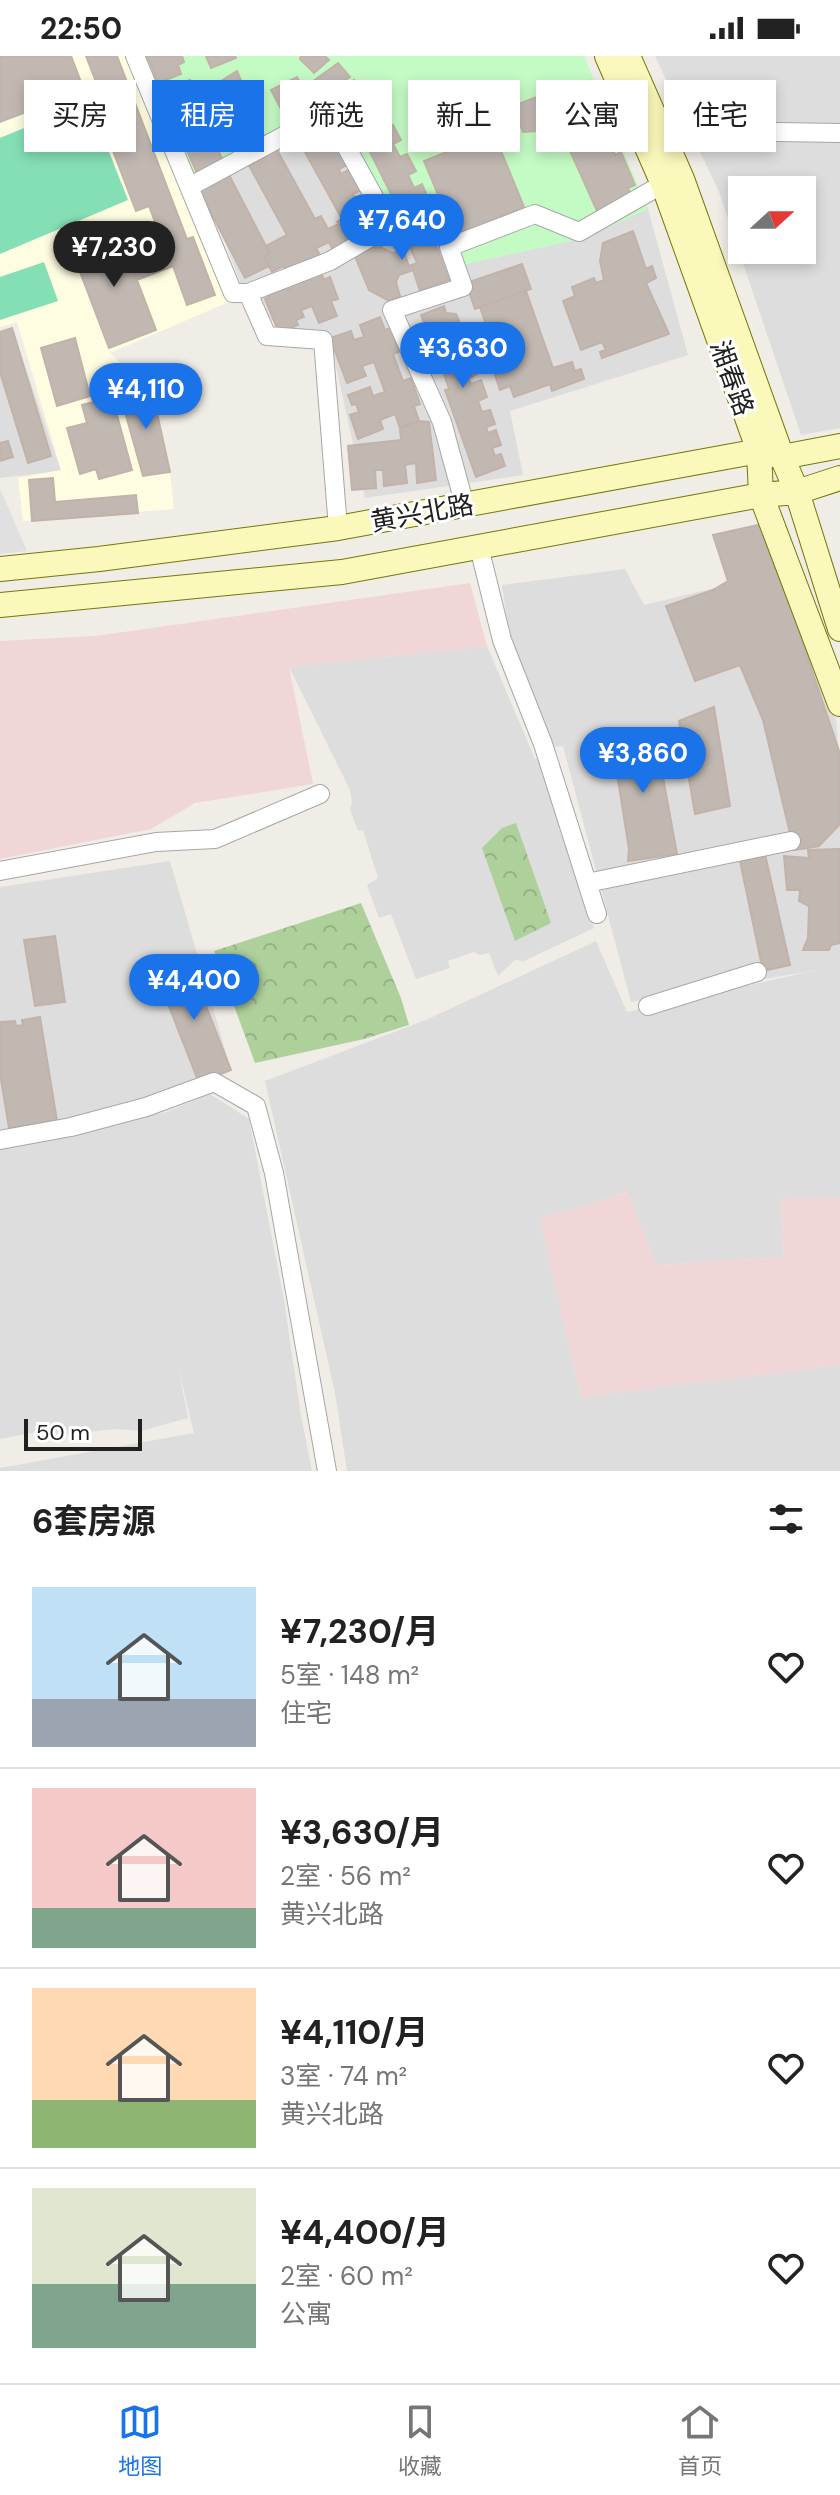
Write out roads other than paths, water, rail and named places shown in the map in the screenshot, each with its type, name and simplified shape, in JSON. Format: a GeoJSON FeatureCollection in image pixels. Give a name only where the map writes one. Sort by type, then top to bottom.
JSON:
{"type":"FeatureCollection","features":[{"type":"Feature","properties":{"kind":"main road","name":"湘春路"},"geometry":{"type":"LineString","coordinates":[[607,56],[663,184],[770,454],[797,492],[840,629]]}},
{"type":"Feature","properties":{"kind":"main road","name":"湘春路"},"geometry":{"type":"LineString","coordinates":[[628,56],[682,179],[770,454],[761,495],[840,704]]}},
{"type":"Feature","properties":{"kind":"main road","name":"黄兴北路"},"geometry":{"type":"LineString","coordinates":[[0,569],[338,528],[770,454],[840,446]]}},
{"type":"Feature","properties":{"kind":"main road","name":"黄兴北路"},"geometry":{"type":"LineString","coordinates":[[0,605],[342,572],[761,495],[797,492],[840,478]]}},
{"type":"Feature","properties":{"kind":"street"},"geometry":{"type":"LineString","coordinates":[[135,56],[233,293],[248,293],[330,261],[390,226],[349,152]]}},
{"type":"Feature","properties":{"kind":"street"},"geometry":{"type":"LineString","coordinates":[[654,115],[726,131],[840,133]]}},
{"type":"Feature","properties":{"kind":"street"},"geometry":{"type":"LineString","coordinates":[[189,187],[280,138]]}},
{"type":"Feature","properties":{"kind":"street"},"geometry":{"type":"LineString","coordinates":[[465,506],[442,422],[392,310],[463,287],[449,247],[535,214],[579,232],[663,184]]}},
{"type":"Feature","properties":{"kind":"street"},"geometry":{"type":"LineString","coordinates":[[248,293],[267,336],[323,340],[338,528]]}},
{"type":"Feature","properties":{"kind":"street"},"geometry":{"type":"LineString","coordinates":[[479,547],[502,640],[543,744],[597,914]]}},
{"type":"Feature","properties":{"kind":"street"},"geometry":{"type":"LineString","coordinates":[[0,871],[156,842],[215,839],[320,794]]}},
{"type":"Feature","properties":{"kind":"street"},"geometry":{"type":"LineString","coordinates":[[587,883],[791,841]]}},
{"type":"Feature","properties":{"kind":"street"},"geometry":{"type":"LineString","coordinates":[[648,1006],[757,972]]}},
{"type":"Feature","properties":{"kind":"street"},"geometry":{"type":"LineString","coordinates":[[0,1140],[71,1127],[131,1111],[214,1082],[256,1106],[274,1173],[327,1471]]}}]}
